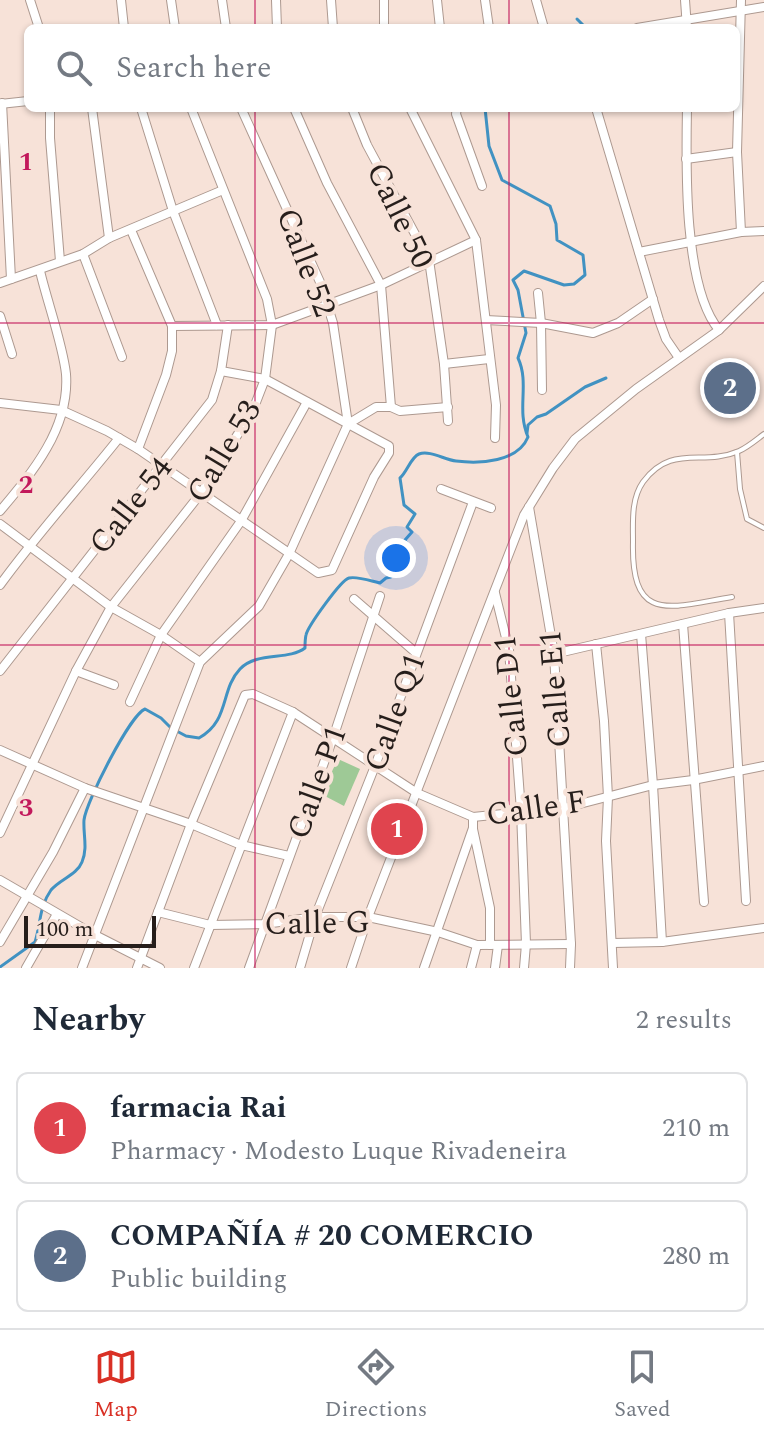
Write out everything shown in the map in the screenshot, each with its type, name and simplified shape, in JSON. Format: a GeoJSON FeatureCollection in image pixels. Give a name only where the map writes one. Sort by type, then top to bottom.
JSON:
{"type":"FeatureCollection","features":[{"type":"Feature","properties":{"kind":"street"},"geometry":{"type":"LineString","coordinates":[[30,0],[38,24]]}},
{"type":"Feature","properties":{"kind":"street"},"geometry":{"type":"LineString","coordinates":[[121,0],[124,24]]}},
{"type":"Feature","properties":{"kind":"street"},"geometry":{"type":"LineString","coordinates":[[173,0],[175,24]]}},
{"type":"Feature","properties":{"kind":"street"},"geometry":{"type":"LineString","coordinates":[[222,0],[225,24]]}},
{"type":"Feature","properties":{"kind":"street"},"geometry":{"type":"LineString","coordinates":[[276,0],[277,24]]}},
{"type":"Feature","properties":{"kind":"street"},"geometry":{"type":"LineString","coordinates":[[331,0],[333,24]]}},
{"type":"Feature","properties":{"kind":"street"},"geometry":{"type":"LineString","coordinates":[[384,0],[384,24]]}},
{"type":"Feature","properties":{"kind":"street"},"geometry":{"type":"LineString","coordinates":[[437,0],[440,24]]}},
{"type":"Feature","properties":{"kind":"street"},"geometry":{"type":"LineString","coordinates":[[485,0],[488,24]]}},
{"type":"Feature","properties":{"kind":"street"},"geometry":{"type":"LineString","coordinates":[[536,0],[543,24]]}},
{"type":"Feature","properties":{"kind":"street"},"geometry":{"type":"LineString","coordinates":[[685,0],[687,23],[741,5],[764,7]]}},
{"type":"Feature","properties":{"kind":"street"},"geometry":{"type":"LineString","coordinates":[[11,279],[1,103],[24,101]]}},
{"type":"Feature","properties":{"kind":"street"},"geometry":{"type":"LineString","coordinates":[[50,112],[60,261]]}},
{"type":"Feature","properties":{"kind":"street"},"geometry":{"type":"LineString","coordinates":[[93,112],[109,238]]}},
{"type":"Feature","properties":{"kind":"street"},"geometry":{"type":"LineString","coordinates":[[142,112],[173,211],[217,325]]}},
{"type":"Feature","properties":{"kind":"street","name":"Calle 53"},"geometry":{"type":"LineString","coordinates":[[0,833],[76,671],[111,607],[201,493],[253,410],[265,379],[272,325],[267,299],[193,112]]}},
{"type":"Feature","properties":{"kind":"street","name":"Calle 52"},"geometry":{"type":"LineString","coordinates":[[243,112],[308,251],[328,306],[348,424]]}},
{"type":"Feature","properties":{"kind":"street"},"geometry":{"type":"LineString","coordinates":[[296,112],[327,183],[381,285],[391,407]]}},
{"type":"Feature","properties":{"kind":"street","name":"Calle 50"},"geometry":{"type":"LineString","coordinates":[[354,112],[367,145],[429,260],[444,364],[448,421]]}},
{"type":"Feature","properties":{"kind":"street"},"geometry":{"type":"LineString","coordinates":[[412,112],[476,240],[497,423],[495,438]]}},
{"type":"Feature","properties":{"kind":"street"},"geometry":{"type":"LineString","coordinates":[[456,112],[482,186]]}},
{"type":"Feature","properties":{"kind":"street"},"geometry":{"type":"LineString","coordinates":[[597,112],[666,339],[679,358]]}},
{"type":"Feature","properties":{"kind":"street"},"geometry":{"type":"LineString","coordinates":[[687,112],[686,159],[692,241],[706,310],[719,330]]}},
{"type":"Feature","properties":{"kind":"street"},"geometry":{"type":"LineString","coordinates":[[737,112],[741,232]]}},
{"type":"Feature","properties":{"kind":"street"},"geometry":{"type":"LineString","coordinates":[[686,159],[737,152]]}},
{"type":"Feature","properties":{"kind":"street"},"geometry":{"type":"LineString","coordinates":[[0,283],[83,254],[109,238],[223,190]]}},
{"type":"Feature","properties":{"kind":"street"},"geometry":{"type":"LineString","coordinates":[[131,230],[172,326],[172,351],[166,375],[138,449]]}},
{"type":"Feature","properties":{"kind":"street"},"geometry":{"type":"LineString","coordinates":[[639,252],[741,232],[764,231]]}},
{"type":"Feature","properties":{"kind":"street"},"geometry":{"type":"LineString","coordinates":[[172,326],[272,325],[381,285],[476,240]]}},
{"type":"Feature","properties":{"kind":"street"},"geometry":{"type":"LineString","coordinates":[[83,254],[122,357]]}},
{"type":"Feature","properties":{"kind":"street"},"geometry":{"type":"LineString","coordinates":[[0,511],[47,450],[66,393],[66,371],[40,271]]}},
{"type":"Feature","properties":{"kind":"street"},"geometry":{"type":"LineString","coordinates":[[351,968],[368,917],[529,506],[575,439],[636,389],[719,330],[764,286]]}},
{"type":"Feature","properties":{"kind":"street"},"geometry":{"type":"LineString","coordinates":[[538,293],[542,390]]}},
{"type":"Feature","properties":{"kind":"street"},"geometry":{"type":"LineString","coordinates":[[486,320],[541,323],[593,333],[618,323],[653,299]]}},
{"type":"Feature","properties":{"kind":"street"},"geometry":{"type":"LineString","coordinates":[[0,316],[12,354]]}},
{"type":"Feature","properties":{"kind":"street","name":"Calle 54"},"geometry":{"type":"LineString","coordinates":[[0,671],[212,400],[221,371],[228,325]]}},
{"type":"Feature","properties":{"kind":"street"},"geometry":{"type":"LineString","coordinates":[[444,364],[489,359]]}},
{"type":"Feature","properties":{"kind":"street"},"geometry":{"type":"LineString","coordinates":[[0,415],[4,403],[61,410],[138,449],[318,573],[332,570],[374,477],[389,453],[387,444],[265,379],[221,371]]}},
{"type":"Feature","properties":{"kind":"street"},"geometry":{"type":"LineString","coordinates":[[130,702],[161,635],[241,521],[307,402]]}},
{"type":"Feature","properties":{"kind":"street"},"geometry":{"type":"LineString","coordinates":[[82,968],[200,662],[259,606],[289,554],[348,424],[376,407],[391,407],[400,411],[448,407]]}},
{"type":"Feature","properties":{"kind":"street"},"geometry":{"type":"LineString","coordinates":[[0,585],[119,438]]}},
{"type":"Feature","properties":{"kind":"street"},"geometry":{"type":"LineString","coordinates":[[441,489],[491,508]]}},
{"type":"Feature","properties":{"kind":"street","name":"Calle Q1"},"geometry":{"type":"LineString","coordinates":[[300,968],[315,917],[473,502]]}},
{"type":"Feature","properties":{"kind":"street","name":"Calle E1"},"geometry":{"type":"LineString","coordinates":[[529,506],[554,654],[570,968]]}},
{"type":"Feature","properties":{"kind":"street"},"geometry":{"type":"LineString","coordinates":[[0,524],[111,607],[161,635],[200,662]]}},
{"type":"Feature","properties":{"kind":"street","name":"Calle D1"},"geometry":{"type":"LineString","coordinates":[[494,592],[509,650],[521,811],[526,944],[524,968]]}},
{"type":"Feature","properties":{"kind":"street","name":"Calle P1"},"geometry":{"type":"LineString","coordinates":[[249,968],[333,738],[380,596]]}},
{"type":"Feature","properties":{"kind":"street"},"geometry":{"type":"LineString","coordinates":[[354,599],[415,652]]}},
{"type":"Feature","properties":{"kind":"street"},"geometry":{"type":"LineString","coordinates":[[554,654],[729,613],[764,608]]}},
{"type":"Feature","properties":{"kind":"street"},"geometry":{"type":"LineString","coordinates":[[729,613],[746,901]]}},
{"type":"Feature","properties":{"kind":"street"},"geometry":{"type":"LineString","coordinates":[[683,624],[704,902]]}},
{"type":"Feature","properties":{"kind":"street"},"geometry":{"type":"LineString","coordinates":[[641,634],[662,942]]}},
{"type":"Feature","properties":{"kind":"street"},"geometry":{"type":"LineString","coordinates":[[596,644],[608,797],[606,841],[613,968]]}},
{"type":"Feature","properties":{"kind":"street"},"geometry":{"type":"LineString","coordinates":[[76,671],[114,685]]}},
{"type":"Feature","properties":{"kind":"street","name":"Calle F"},"geometry":{"type":"LineString","coordinates":[[191,824],[242,697],[253,694],[293,712],[417,793],[473,817],[564,808],[653,785],[764,766]]}},
{"type":"Feature","properties":{"kind":"street"},"geometry":{"type":"LineString","coordinates":[[194,968],[293,712]]}},
{"type":"Feature","properties":{"kind":"street"},"geometry":{"type":"LineString","coordinates":[[0,750],[85,788],[191,824],[241,845],[289,856]]}},
{"type":"Feature","properties":{"kind":"street"},"geometry":{"type":"LineString","coordinates":[[0,942],[85,788]]}},
{"type":"Feature","properties":{"kind":"street"},"geometry":{"type":"LineString","coordinates":[[473,817],[490,908],[495,968]]}},
{"type":"Feature","properties":{"kind":"street"},"geometry":{"type":"LineString","coordinates":[[137,968],[191,824]]}},
{"type":"Feature","properties":{"kind":"street"},"geometry":{"type":"LineString","coordinates":[[424,968],[473,828]]}},
{"type":"Feature","properties":{"kind":"street"},"geometry":{"type":"LineString","coordinates":[[0,880],[93,934],[160,968]]}},
{"type":"Feature","properties":{"kind":"street","name":"Calle G"},"geometry":{"type":"LineString","coordinates":[[158,912],[210,925],[265,924],[315,917],[368,917],[438,932],[477,945],[571,944]]}},
{"type":"Feature","properties":{"kind":"street"},"geometry":{"type":"LineString","coordinates":[[26,968],[57,914]]}},
{"type":"Feature","properties":{"kind":"street"},"geometry":{"type":"LineString","coordinates":[[613,943],[662,942],[764,928]]}},
{"type":"Feature","properties":{"kind":"street"},"geometry":{"type":"LineString","coordinates":[[471,968],[477,945]]}},
{"type":"Feature","properties":{"kind":"lane"},"geometry":{"type":"LineString","coordinates":[[732,597],[666,606],[646,600],[636,584],[632,565],[633,511],[637,491],[669,459],[737,452],[764,434]]}},
{"type":"Feature","properties":{"kind":"lane"},"geometry":{"type":"LineString","coordinates":[[737,452],[740,489],[747,519],[764,528]]}},
{"type":"Feature","properties":{"kind":"green space"},"geometry":{"type":"Polygon","coordinates":[[[338,759],[360,769],[344,806],[321,794],[338,759]]]}},
{"type":"Feature","properties":{"kind":"waterway"},"geometry":{"type":"LineString","coordinates":[[577,19],[582,24]]}},
{"type":"Feature","properties":{"kind":"waterway"},"geometry":{"type":"LineString","coordinates":[[0,967],[35,942],[47,896],[80,866],[85,852],[84,820],[92,796],[138,715],[145,709],[186,736],[199,738],[209,731],[216,723],[234,677],[247,663],[305,648],[306,635],[312,623],[349,578],[380,583],[391,577],[393,572],[401,570],[410,550],[405,540],[412,532],[407,527],[415,514],[404,505],[400,478],[416,456],[428,453],[456,461],[497,460],[516,452],[528,437],[523,416],[523,377],[518,358],[526,333],[518,290],[513,280],[524,271],[564,285],[574,284],[585,275],[583,255],[557,240],[550,206],[502,180],[489,146],[485,112]]}},
{"type":"Feature","properties":{"kind":"waterway"},"geometry":{"type":"LineString","coordinates":[[527,433],[528,425],[537,417],[585,387],[606,378]]}},
{"type":"Feature","properties":{"kind":"place","name":"COMPAÑÍA # 20 COMERCIO"},"geometry":{"type":"Point","coordinates":[730,388]}},
{"type":"Feature","properties":{"kind":"place","name":"farmacia Rai"},"geometry":{"type":"Point","coordinates":[397,829]}}]}
